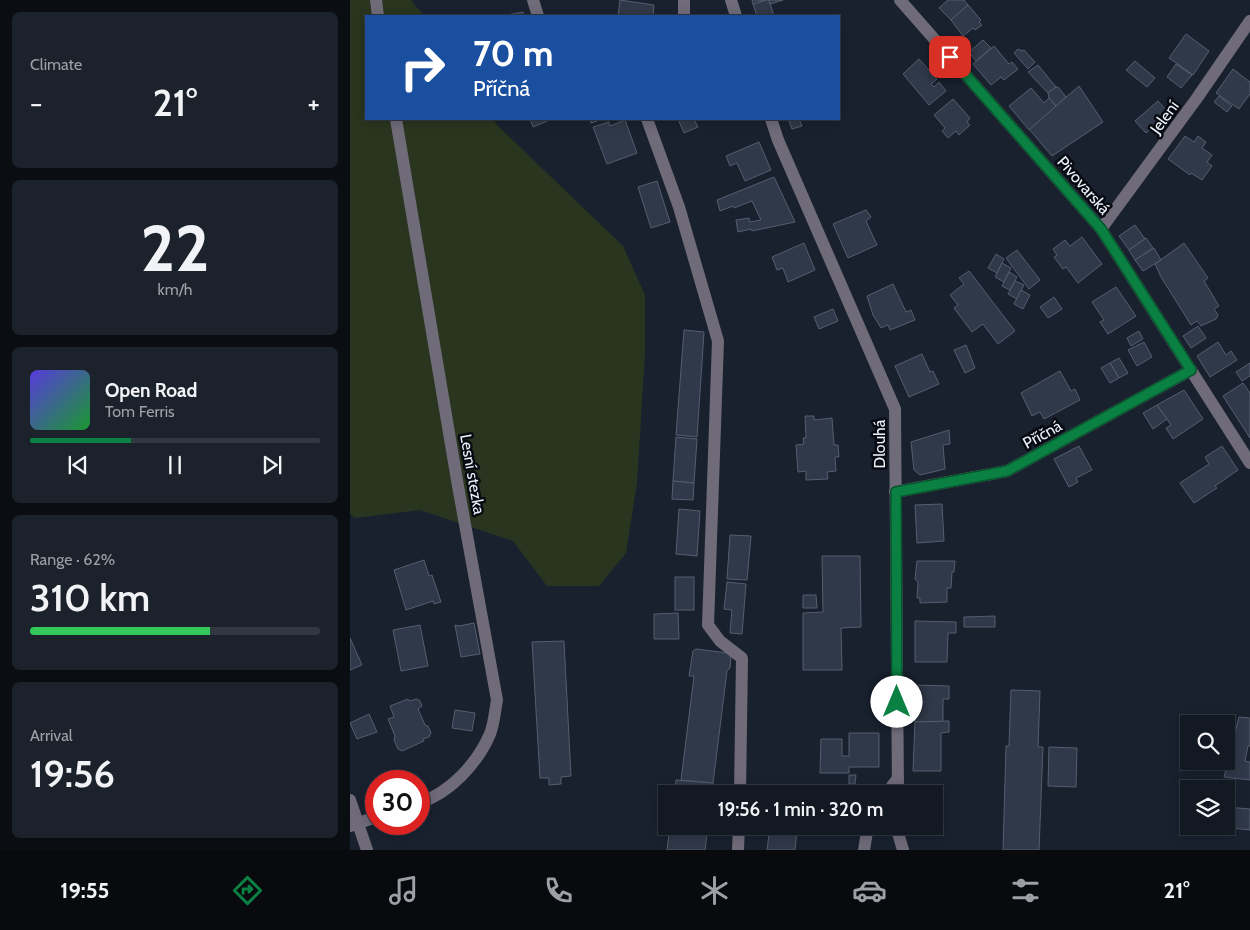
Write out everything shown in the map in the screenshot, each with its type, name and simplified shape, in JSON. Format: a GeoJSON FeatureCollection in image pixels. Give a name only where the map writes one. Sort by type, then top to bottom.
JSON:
{"type":"FeatureCollection","features":[{"type":"Feature","properties":{"kind":"street"},"geometry":{"type":"LineString","coordinates":[[376,0],[378,15]]}},
{"type":"Feature","properties":{"kind":"street"},"geometry":{"type":"LineString","coordinates":[[533,0],[538,15]]}},
{"type":"Feature","properties":{"kind":"street"},"geometry":{"type":"LineString","coordinates":[[684,0],[684,15]]}},
{"type":"Feature","properties":{"kind":"street"},"geometry":{"type":"LineString","coordinates":[[731,0],[736,15]]}},
{"type":"Feature","properties":{"kind":"street","name":"Pivovarská"},"geometry":{"type":"LineString","coordinates":[[900,0],[1101,229],[1250,462]]}},
{"type":"Feature","properties":{"kind":"street","name":"Jelení"},"geometry":{"type":"LineString","coordinates":[[1101,229],[1197,98],[1250,21]]}},
{"type":"Feature","properties":{"kind":"street","name":"Lesní stezka"},"geometry":{"type":"LineString","coordinates":[[396,120],[458,486],[497,700],[490,732],[480,753],[462,777],[430,799]]}},
{"type":"Feature","properties":{"kind":"street"},"geometry":{"type":"LineString","coordinates":[[647,120],[679,207],[718,341],[708,625],[720,641],[742,658],[740,785]]}},
{"type":"Feature","properties":{"kind":"street","name":"Dlouhá"},"geometry":{"type":"LineString","coordinates":[[771,120],[778,140],[895,409],[898,785]]}},
{"type":"Feature","properties":{"kind":"street","name":"Příčná"},"geometry":{"type":"LineString","coordinates":[[896,492],[1007,471],[1191,370]]}},
{"type":"Feature","properties":{"kind":"street"},"geometry":{"type":"LineString","coordinates":[[893,785],[898,778]]}},
{"type":"Feature","properties":{"kind":"street"},"geometry":{"type":"LineString","coordinates":[[350,800],[354,824],[367,850]]}},
{"type":"Feature","properties":{"kind":"street"},"geometry":{"type":"LineString","coordinates":[[738,850],[739,835]]}},
{"type":"Feature","properties":{"kind":"street"},"geometry":{"type":"LineString","coordinates":[[864,850],[866,835]]}},
{"type":"Feature","properties":{"kind":"street"},"geometry":{"type":"LineString","coordinates":[[898,835],[903,850]]}},
{"type":"Feature","properties":{"kind":"green space"},"geometry":{"type":"Polygon","coordinates":[[[350,0],[411,0],[423,15],[365,15],[365,120],[494,120],[623,246],[645,295],[645,354],[637,483],[626,553],[599,586],[547,586],[513,541],[420,510],[355,518],[350,514],[350,0]]]}},
{"type":"Feature","properties":{"kind":"building"},"geometry":{"type":"Polygon","coordinates":[[[620,0],[654,5],[653,15],[618,15],[620,0]]]}},
{"type":"Feature","properties":{"kind":"building"},"geometry":{"type":"Polygon","coordinates":[[[752,0],[766,0],[753,4],[752,0]]]}},
{"type":"Feature","properties":{"kind":"building"},"geometry":{"type":"Polygon","coordinates":[[[769,0],[774,15],[757,15],[753,4],[769,0]]]}},
{"type":"Feature","properties":{"kind":"building"},"geometry":{"type":"Polygon","coordinates":[[[769,0],[783,0],[770,4],[769,0]]]}},
{"type":"Feature","properties":{"kind":"building"},"geometry":{"type":"Polygon","coordinates":[[[948,0],[964,0],[968,5],[951,20],[939,8],[948,0]]]}},
{"type":"Feature","properties":{"kind":"building"},"geometry":{"type":"Polygon","coordinates":[[[968,5],[981,20],[979,22],[982,25],[975,30],[973,28],[963,36],[951,20],[968,5]]]}},
{"type":"Feature","properties":{"kind":"building"},"geometry":{"type":"Polygon","coordinates":[[[523,12],[524,15],[507,15],[523,12]]]}},
{"type":"Feature","properties":{"kind":"building"},"geometry":{"type":"Polygon","coordinates":[[[1186,34],[1209,51],[1193,75],[1169,58],[1186,34]]]}},
{"type":"Feature","properties":{"kind":"building"},"geometry":{"type":"Polygon","coordinates":[[[983,40],[991,48],[976,61],[969,52],[983,40]]]}},
{"type":"Feature","properties":{"kind":"building"},"geometry":{"type":"Polygon","coordinates":[[[994,46],[1009,64],[1012,62],[1018,69],[1004,80],[1001,77],[991,85],[973,64],[994,46]]]}},
{"type":"Feature","properties":{"kind":"building"},"geometry":{"type":"Polygon","coordinates":[[[1018,49],[1024,50],[1035,62],[1028,69],[1014,53],[1018,49]]]}},
{"type":"Feature","properties":{"kind":"building"},"geometry":{"type":"Polygon","coordinates":[[[919,59],[937,79],[931,84],[934,87],[939,82],[946,91],[929,105],[903,74],[919,59]]]}},
{"type":"Feature","properties":{"kind":"building"},"geometry":{"type":"Polygon","coordinates":[[[1135,61],[1155,78],[1147,87],[1126,70],[1135,61]]]}},
{"type":"Feature","properties":{"kind":"building"},"geometry":{"type":"Polygon","coordinates":[[[1176,64],[1192,75],[1181,88],[1167,77],[1176,64]]]}},
{"type":"Feature","properties":{"kind":"building"},"geometry":{"type":"Polygon","coordinates":[[[1038,65],[1056,87],[1048,93],[1028,72],[1038,65]]]}},
{"type":"Feature","properties":{"kind":"building"},"geometry":{"type":"Polygon","coordinates":[[[1233,69],[1250,82],[1250,94],[1239,109],[1216,93],[1233,69]]]}},
{"type":"Feature","properties":{"kind":"building"},"geometry":{"type":"Polygon","coordinates":[[[1079,86],[1103,122],[1052,156],[1029,129],[1079,86]]]}},
{"type":"Feature","properties":{"kind":"building"},"geometry":{"type":"Polygon","coordinates":[[[1056,87],[1066,97],[1056,106],[1049,98],[1048,93],[1056,87]]]}},
{"type":"Feature","properties":{"kind":"building"},"geometry":{"type":"Polygon","coordinates":[[[1031,88],[1044,103],[1049,98],[1056,106],[1029,130],[1009,106],[1031,88]]]}},
{"type":"Feature","properties":{"kind":"building"},"geometry":{"type":"Polygon","coordinates":[[[1219,96],[1232,106],[1227,112],[1214,102],[1219,96]]]}},
{"type":"Feature","properties":{"kind":"building"},"geometry":{"type":"Polygon","coordinates":[[[953,99],[970,118],[967,122],[970,125],[959,135],[956,131],[948,138],[942,131],[945,128],[934,115],[953,99]]]}},
{"type":"Feature","properties":{"kind":"building"},"geometry":{"type":"Polygon","coordinates":[[[1158,101],[1169,113],[1146,133],[1135,121],[1158,101]]]}},
{"type":"Feature","properties":{"kind":"building"},"geometry":{"type":"Polygon","coordinates":[[[530,120],[550,120],[533,127],[530,120]]]}},
{"type":"Feature","properties":{"kind":"building"},"geometry":{"type":"Polygon","coordinates":[[[625,120],[637,153],[607,164],[593,127],[609,122],[610,126],[625,120]]]}},
{"type":"Feature","properties":{"kind":"building"},"geometry":{"type":"Polygon","coordinates":[[[678,120],[694,120],[698,127],[684,133],[678,120]]]}},
{"type":"Feature","properties":{"kind":"building"},"geometry":{"type":"Polygon","coordinates":[[[788,120],[799,120],[802,126],[792,129],[788,120]]]}},
{"type":"Feature","properties":{"kind":"building"},"geometry":{"type":"Polygon","coordinates":[[[1185,136],[1194,142],[1198,136],[1206,142],[1202,148],[1212,155],[1207,162],[1212,166],[1202,180],[1191,173],[1190,175],[1168,159],[1185,136]]]}},
{"type":"Feature","properties":{"kind":"building"},"geometry":{"type":"Polygon","coordinates":[[[759,142],[771,170],[745,181],[737,163],[730,166],[726,156],[759,142]]]}},
{"type":"Feature","properties":{"kind":"building"},"geometry":{"type":"Polygon","coordinates":[[[774,177],[795,222],[738,232],[736,220],[749,218],[750,222],[761,220],[752,201],[720,211],[717,200],[774,177]]]}},
{"type":"Feature","properties":{"kind":"building"},"geometry":{"type":"Polygon","coordinates":[[[657,181],[670,222],[651,228],[638,187],[657,181]]]}},
{"type":"Feature","properties":{"kind":"building"},"geometry":{"type":"Polygon","coordinates":[[[866,210],[871,217],[866,221],[877,245],[848,258],[833,224],[866,210]]]}},
{"type":"Feature","properties":{"kind":"building"},"geometry":{"type":"Polygon","coordinates":[[[1135,225],[1145,239],[1129,250],[1119,236],[1135,225]]]}},
{"type":"Feature","properties":{"kind":"building"},"geometry":{"type":"Polygon","coordinates":[[[1082,237],[1102,264],[1078,283],[1066,267],[1063,269],[1054,257],[1057,255],[1053,249],[1065,240],[1070,246],[1082,237]]]}},
{"type":"Feature","properties":{"kind":"building"},"geometry":{"type":"Polygon","coordinates":[[[1146,238],[1153,248],[1135,260],[1129,250],[1146,238]]]}},
{"type":"Feature","properties":{"kind":"building"},"geometry":{"type":"Polygon","coordinates":[[[804,243],[815,270],[788,282],[783,268],[777,270],[772,257],[804,243]]]}},
{"type":"Feature","properties":{"kind":"building"},"geometry":{"type":"Polygon","coordinates":[[[1184,243],[1208,278],[1204,281],[1219,306],[1214,309],[1218,315],[1216,319],[1201,326],[1197,321],[1191,325],[1155,264],[1184,243]]]}},
{"type":"Feature","properties":{"kind":"building"},"geometry":{"type":"Polygon","coordinates":[[[1154,248],[1161,260],[1143,271],[1135,260],[1154,248]]]}},
{"type":"Feature","properties":{"kind":"building"},"geometry":{"type":"Polygon","coordinates":[[[1017,250],[1040,280],[1029,289],[1006,258],[1017,250]]]}},
{"type":"Feature","properties":{"kind":"building"},"geometry":{"type":"Polygon","coordinates":[[[996,254],[1004,259],[997,273],[988,268],[996,254]]]}},
{"type":"Feature","properties":{"kind":"building"},"geometry":{"type":"Polygon","coordinates":[[[1002,263],[1011,268],[1004,282],[995,277],[1002,263]]]}},
{"type":"Feature","properties":{"kind":"building"},"geometry":{"type":"Polygon","coordinates":[[[969,271],[1015,331],[998,344],[983,324],[972,332],[954,308],[958,305],[950,295],[964,284],[959,278],[969,271]]]}},
{"type":"Feature","properties":{"kind":"building"},"geometry":{"type":"Polygon","coordinates":[[[1009,272],[1017,277],[1010,290],[1002,286],[1009,272]]]}},
{"type":"Feature","properties":{"kind":"building"},"geometry":{"type":"Polygon","coordinates":[[[1015,281],[1024,285],[1017,299],[1008,294],[1015,281]]]}},
{"type":"Feature","properties":{"kind":"building"},"geometry":{"type":"Polygon","coordinates":[[[893,284],[906,312],[911,310],[915,320],[890,330],[888,325],[881,328],[873,315],[867,296],[893,284]]]}},
{"type":"Feature","properties":{"kind":"building"},"geometry":{"type":"Polygon","coordinates":[[[1116,287],[1136,316],[1108,334],[1100,322],[1104,320],[1092,302],[1116,287]]]}},
{"type":"Feature","properties":{"kind":"building"},"geometry":{"type":"Polygon","coordinates":[[[1021,290],[1030,295],[1023,309],[1014,304],[1021,290]]]}},
{"type":"Feature","properties":{"kind":"building"},"geometry":{"type":"Polygon","coordinates":[[[1054,297],[1062,309],[1048,318],[1040,307],[1054,297]]]}},
{"type":"Feature","properties":{"kind":"building"},"geometry":{"type":"Polygon","coordinates":[[[833,309],[838,321],[819,329],[814,317],[833,309]]]}},
{"type":"Feature","properties":{"kind":"building"},"geometry":{"type":"Polygon","coordinates":[[[1198,326],[1206,338],[1191,348],[1183,336],[1198,326]]]}},
{"type":"Feature","properties":{"kind":"building"},"geometry":{"type":"Polygon","coordinates":[[[684,330],[704,332],[697,437],[676,435],[684,330]]]}},
{"type":"Feature","properties":{"kind":"building"},"geometry":{"type":"Polygon","coordinates":[[[1139,331],[1143,339],[1131,346],[1127,338],[1139,331]]]}},
{"type":"Feature","properties":{"kind":"building"},"geometry":{"type":"Polygon","coordinates":[[[1144,342],[1152,357],[1137,366],[1128,350],[1144,342]]]}},
{"type":"Feature","properties":{"kind":"building"},"geometry":{"type":"Polygon","coordinates":[[[1218,342],[1226,355],[1231,351],[1237,360],[1210,377],[1197,356],[1218,342]]]}},
{"type":"Feature","properties":{"kind":"building"},"geometry":{"type":"Polygon","coordinates":[[[966,345],[975,368],[965,373],[954,350],[966,345]]]}},
{"type":"Feature","properties":{"kind":"building"},"geometry":{"type":"Polygon","coordinates":[[[922,354],[930,372],[933,371],[939,384],[909,397],[895,366],[922,354]]]}},
{"type":"Feature","properties":{"kind":"building"},"geometry":{"type":"Polygon","coordinates":[[[1119,358],[1128,373],[1119,378],[1110,363],[1119,358]]]}},
{"type":"Feature","properties":{"kind":"building"},"geometry":{"type":"Polygon","coordinates":[[[1110,363],[1119,378],[1110,383],[1101,368],[1110,363]]]}},
{"type":"Feature","properties":{"kind":"building"},"geometry":{"type":"Polygon","coordinates":[[[1250,363],[1250,376],[1242,381],[1236,372],[1250,363]]]}},
{"type":"Feature","properties":{"kind":"building"},"geometry":{"type":"Polygon","coordinates":[[[1060,371],[1071,391],[1075,389],[1080,400],[1044,419],[1040,412],[1032,416],[1021,393],[1060,371]]]}},
{"type":"Feature","properties":{"kind":"building"},"geometry":{"type":"Polygon","coordinates":[[[1243,383],[1250,393],[1250,438],[1223,396],[1243,383]]]}},
{"type":"Feature","properties":{"kind":"building"},"geometry":{"type":"Polygon","coordinates":[[[1184,390],[1203,419],[1173,439],[1166,428],[1171,425],[1157,405],[1184,390]]]}},
{"type":"Feature","properties":{"kind":"building"},"geometry":{"type":"Polygon","coordinates":[[[1157,405],[1167,419],[1153,429],[1143,413],[1157,405]]]}},
{"type":"Feature","properties":{"kind":"building"},"geometry":{"type":"Polygon","coordinates":[[[805,416],[814,416],[814,420],[832,418],[834,445],[838,445],[839,457],[835,457],[836,471],[827,472],[828,479],[806,480],[806,471],[798,472],[796,445],[804,444],[803,438],[806,438],[805,416]]]}},
{"type":"Feature","properties":{"kind":"building"},"geometry":{"type":"Polygon","coordinates":[[[949,430],[950,444],[943,445],[945,469],[920,475],[914,470],[911,442],[949,430]]]}},
{"type":"Feature","properties":{"kind":"building"},"geometry":{"type":"Polygon","coordinates":[[[676,437],[697,439],[694,483],[673,481],[676,437]]]}},
{"type":"Feature","properties":{"kind":"building"},"geometry":{"type":"Polygon","coordinates":[[[1079,446],[1092,470],[1076,478],[1078,482],[1069,487],[1054,459],[1079,446]]]}},
{"type":"Feature","properties":{"kind":"building"},"geometry":{"type":"Polygon","coordinates":[[[1222,446],[1238,470],[1215,486],[1217,488],[1194,503],[1180,483],[1209,464],[1205,457],[1222,446]]]}},
{"type":"Feature","properties":{"kind":"building"},"geometry":{"type":"Polygon","coordinates":[[[673,481],[694,483],[693,500],[672,499],[673,481]]]}},
{"type":"Feature","properties":{"kind":"building"},"geometry":{"type":"Polygon","coordinates":[[[942,504],[944,541],[917,543],[915,505],[942,504]]]}},
{"type":"Feature","properties":{"kind":"building"},"geometry":{"type":"Polygon","coordinates":[[[679,509],[700,511],[697,556],[676,554],[679,509]]]}},
{"type":"Feature","properties":{"kind":"building"},"geometry":{"type":"Polygon","coordinates":[[[730,535],[751,536],[747,580],[727,579],[730,535]]]}},
{"type":"Feature","properties":{"kind":"building"},"geometry":{"type":"Polygon","coordinates":[[[822,556],[860,556],[861,627],[841,628],[842,670],[803,670],[803,613],[823,612],[822,556]]]}},
{"type":"Feature","properties":{"kind":"building"},"geometry":{"type":"Polygon","coordinates":[[[424,560],[429,576],[432,575],[441,602],[434,604],[433,601],[406,610],[394,570],[424,560]]]}},
{"type":"Feature","properties":{"kind":"building"},"geometry":{"type":"Polygon","coordinates":[[[917,561],[955,561],[951,588],[947,588],[947,602],[920,603],[920,598],[917,598],[918,582],[915,579],[917,561]]]}},
{"type":"Feature","properties":{"kind":"building"},"geometry":{"type":"Polygon","coordinates":[[[675,577],[694,577],[694,610],[675,610],[675,577]]]}},
{"type":"Feature","properties":{"kind":"building"},"geometry":{"type":"Polygon","coordinates":[[[727,582],[746,584],[742,634],[730,633],[732,610],[724,609],[727,582]]]}},
{"type":"Feature","properties":{"kind":"building"},"geometry":{"type":"Polygon","coordinates":[[[803,595],[816,595],[817,608],[803,608],[803,595]]]}},
{"type":"Feature","properties":{"kind":"building"},"geometry":{"type":"Polygon","coordinates":[[[678,613],[679,639],[654,639],[654,614],[678,613]]]}},
{"type":"Feature","properties":{"kind":"building"},"geometry":{"type":"Polygon","coordinates":[[[995,616],[995,627],[964,627],[964,617],[995,616]]]}},
{"type":"Feature","properties":{"kind":"building"},"geometry":{"type":"Polygon","coordinates":[[[915,621],[956,622],[956,633],[948,633],[947,662],[915,662],[915,621]]]}},
{"type":"Feature","properties":{"kind":"building"},"geometry":{"type":"Polygon","coordinates":[[[474,623],[480,654],[461,657],[455,625],[474,623]]]}},
{"type":"Feature","properties":{"kind":"building"},"geometry":{"type":"Polygon","coordinates":[[[420,625],[428,666],[401,671],[393,630],[420,625]]]}},
{"type":"Feature","properties":{"kind":"building"},"geometry":{"type":"Polygon","coordinates":[[[350,638],[362,665],[350,670],[350,638]]]}},
{"type":"Feature","properties":{"kind":"building"},"geometry":{"type":"Polygon","coordinates":[[[564,641],[571,776],[561,777],[561,784],[549,785],[549,778],[540,778],[532,642],[564,641]]]}},
{"type":"Feature","properties":{"kind":"building"},"geometry":{"type":"Polygon","coordinates":[[[696,649],[728,653],[731,658],[730,668],[727,671],[713,783],[681,780],[694,676],[689,676],[693,651],[696,649]]]}},
{"type":"Feature","properties":{"kind":"building"},"geometry":{"type":"Polygon","coordinates":[[[914,685],[949,686],[949,699],[943,699],[943,722],[915,722],[914,685]]]}},
{"type":"Feature","properties":{"kind":"building"},"geometry":{"type":"Polygon","coordinates":[[[1011,690],[1040,691],[1038,747],[1043,747],[1039,850],[1003,850],[1006,746],[1009,746],[1011,690]]]}},
{"type":"Feature","properties":{"kind":"building"},"geometry":{"type":"Polygon","coordinates":[[[408,699],[409,701],[417,699],[420,701],[422,706],[418,709],[431,733],[429,737],[423,739],[424,741],[402,751],[398,749],[394,740],[395,736],[388,719],[394,717],[390,706],[408,699]]]}},
{"type":"Feature","properties":{"kind":"building"},"geometry":{"type":"Polygon","coordinates":[[[455,710],[475,713],[472,731],[452,728],[455,710]]]}},
{"type":"Feature","properties":{"kind":"building"},"geometry":{"type":"Polygon","coordinates":[[[369,714],[377,732],[357,739],[350,723],[369,714]]]}},
{"type":"Feature","properties":{"kind":"building"},"geometry":{"type":"Polygon","coordinates":[[[1239,717],[1250,718],[1250,746],[1248,746],[1245,761],[1250,762],[1250,780],[1224,777],[1226,770],[1235,770],[1235,733],[1239,717]]]}},
{"type":"Feature","properties":{"kind":"building"},"geometry":{"type":"Polygon","coordinates":[[[949,721],[949,732],[941,733],[941,771],[913,771],[915,722],[949,721]]]}},
{"type":"Feature","properties":{"kind":"building"},"geometry":{"type":"Polygon","coordinates":[[[849,733],[879,733],[879,767],[849,767],[849,773],[820,773],[821,739],[842,739],[842,756],[849,756],[849,733]]]}},
{"type":"Feature","properties":{"kind":"building"},"geometry":{"type":"Polygon","coordinates":[[[1049,747],[1077,748],[1076,787],[1048,786],[1049,747]]]}},
{"type":"Feature","properties":{"kind":"building"},"geometry":{"type":"Polygon","coordinates":[[[849,775],[856,775],[855,784],[849,784],[849,775]]]}},
{"type":"Feature","properties":{"kind":"building"},"geometry":{"type":"Polygon","coordinates":[[[676,780],[713,783],[713,785],[675,785],[676,780]]]}},
{"type":"Feature","properties":{"kind":"building"},"geometry":{"type":"Polygon","coordinates":[[[1235,808],[1250,809],[1250,830],[1235,828],[1235,808]]]}},
{"type":"Feature","properties":{"kind":"building"},"geometry":{"type":"Polygon","coordinates":[[[669,835],[707,835],[705,850],[667,850],[669,835]]]}},
{"type":"Feature","properties":{"kind":"building"},"geometry":{"type":"Polygon","coordinates":[[[769,835],[796,835],[795,850],[767,850],[769,835]]]}},
{"type":"Feature","properties":{"kind":"route"},"geometry":{"type":"LineString","coordinates":[[897,702],[896,492],[1007,471],[1191,370],[1101,229],[950,57]]}}]}
